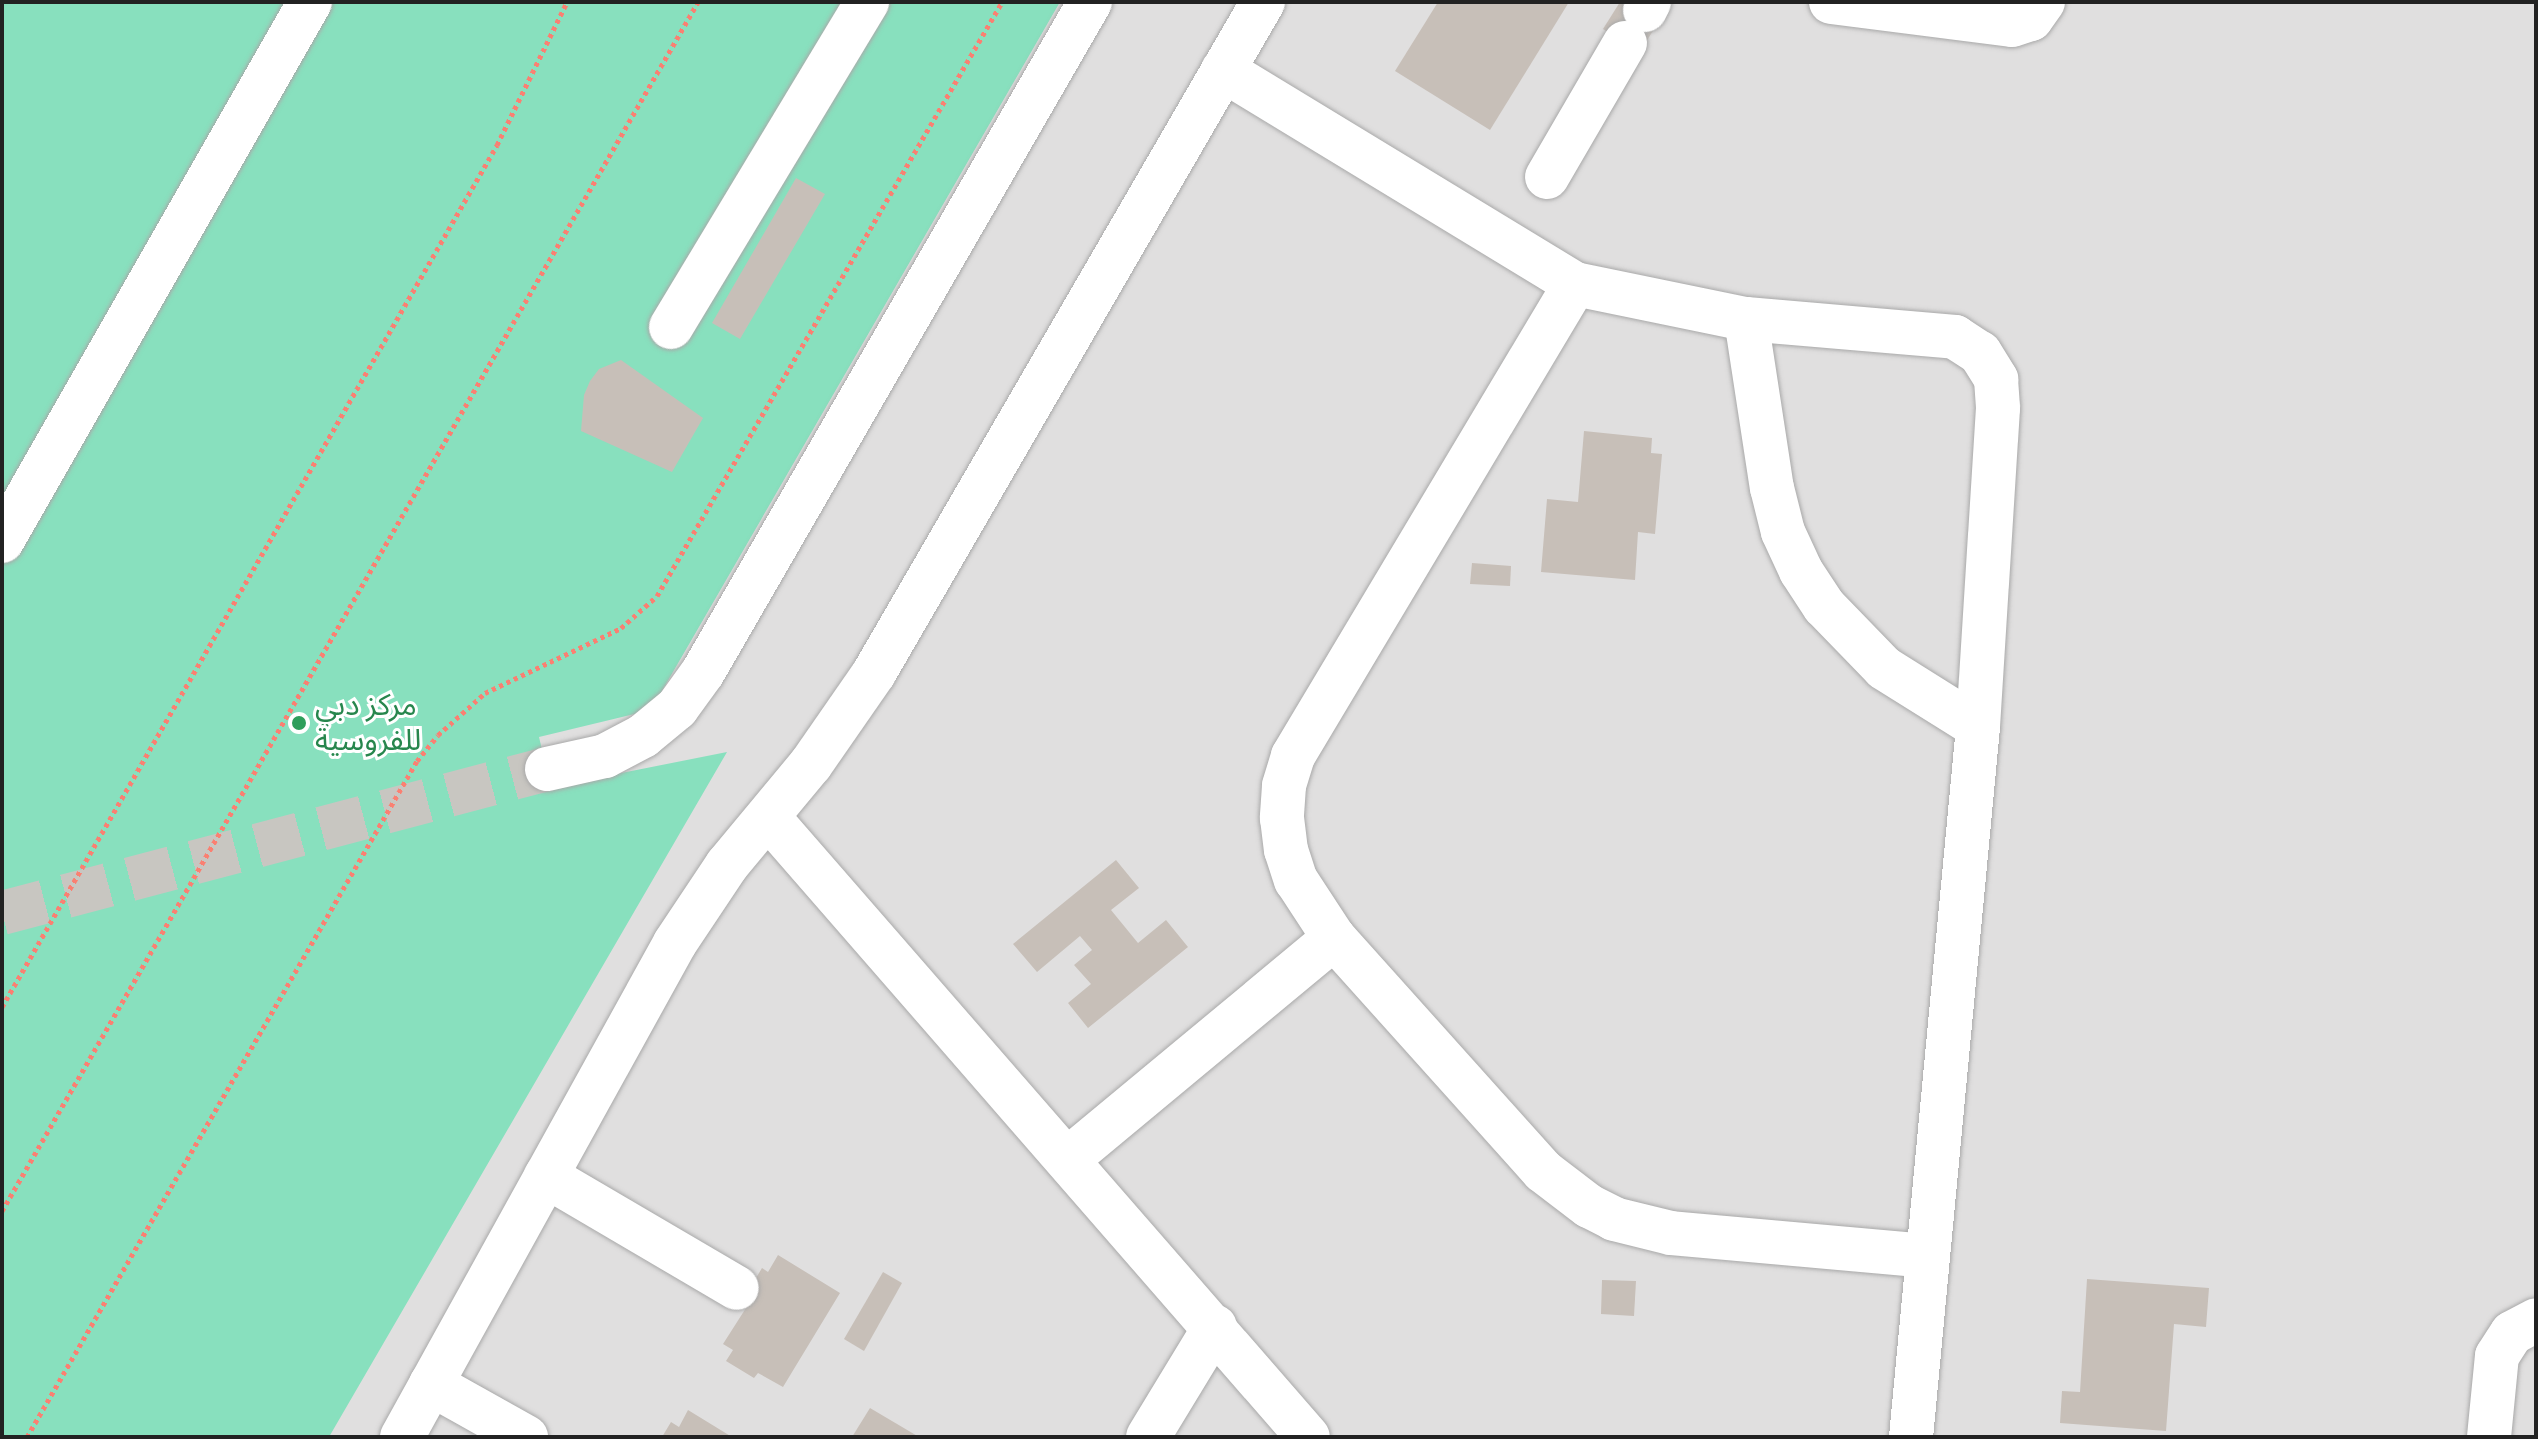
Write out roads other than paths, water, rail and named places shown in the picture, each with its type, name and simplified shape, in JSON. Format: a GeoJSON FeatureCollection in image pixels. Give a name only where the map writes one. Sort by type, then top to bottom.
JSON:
{"type":"FeatureCollection","features":[{"type":"Feature","properties":{"kind":"street"},"geometry":{"type":"LineString","coordinates":[[2,541],[310,2]]}},
{"type":"Feature","properties":{"kind":"street"},"geometry":{"type":"LineString","coordinates":[[671,327],[867,2]]}},
{"type":"Feature","properties":{"kind":"street"},"geometry":{"type":"LineString","coordinates":[[547,769],[605,756],[643,736],[677,708],[703,672],[1090,2]]}},
{"type":"Feature","properties":{"kind":"street"},"geometry":{"type":"LineString","coordinates":[[402,1437],[675,943],[727,865],[811,764],[874,673],[1263,2]]}},
{"type":"Feature","properties":{"kind":"street"},"geometry":{"type":"LineString","coordinates":[[1831,2],[2012,25],[2031,19],[2043,2]]}},
{"type":"Feature","properties":{"kind":"street"},"geometry":{"type":"LineString","coordinates":[[1547,177],[1640,18]]}},
{"type":"Feature","properties":{"kind":"street"},"geometry":{"type":"LineString","coordinates":[[1223,70],[1575,284],[1746,319],[1955,337],[1980,353],[1996,379],[1998,408],[1978,727],[1911,1437]]}},
{"type":"Feature","properties":{"kind":"street"},"geometry":{"type":"LineString","coordinates":[[1575,284],[1293,756],[1284,786],[1282,818],[1286,850],[1296,880],[1334,938],[1543,1171],[1589,1206],[1614,1219],[1671,1233],[1927,1256]]}},
{"type":"Feature","properties":{"kind":"street"},"geometry":{"type":"LineString","coordinates":[[1746,319],[1772,488],[1783,532],[1801,571],[1824,606],[1884,668],[1978,727]]}},
{"type":"Feature","properties":{"kind":"street"},"geometry":{"type":"LineString","coordinates":[[768,817],[1308,1437]]}},
{"type":"Feature","properties":{"kind":"street"},"geometry":{"type":"LineString","coordinates":[[1068,1159],[1334,938]]}},
{"type":"Feature","properties":{"kind":"street"},"geometry":{"type":"LineString","coordinates":[[546,1176],[737,1288]]}},
{"type":"Feature","properties":{"kind":"street"},"geometry":{"type":"LineString","coordinates":[[2489,1437],[2497,1356],[2512,1333],[2536,1320]]}},
{"type":"Feature","properties":{"kind":"street"},"geometry":{"type":"LineString","coordinates":[[1148,1437],[1215,1327]]}},
{"type":"Feature","properties":{"kind":"street"},"geometry":{"type":"LineString","coordinates":[[431,1384],[526,1437]]}},
{"type":"Feature","properties":{"kind":"tunnel"},"geometry":{"type":"LineString","coordinates":[[2,913],[547,769]]}},
{"type":"Feature","properties":{"kind":"place","name":"مركز دبي للفروسية"},"geometry":{"type":"Point","coordinates":[299,723]}}]}
